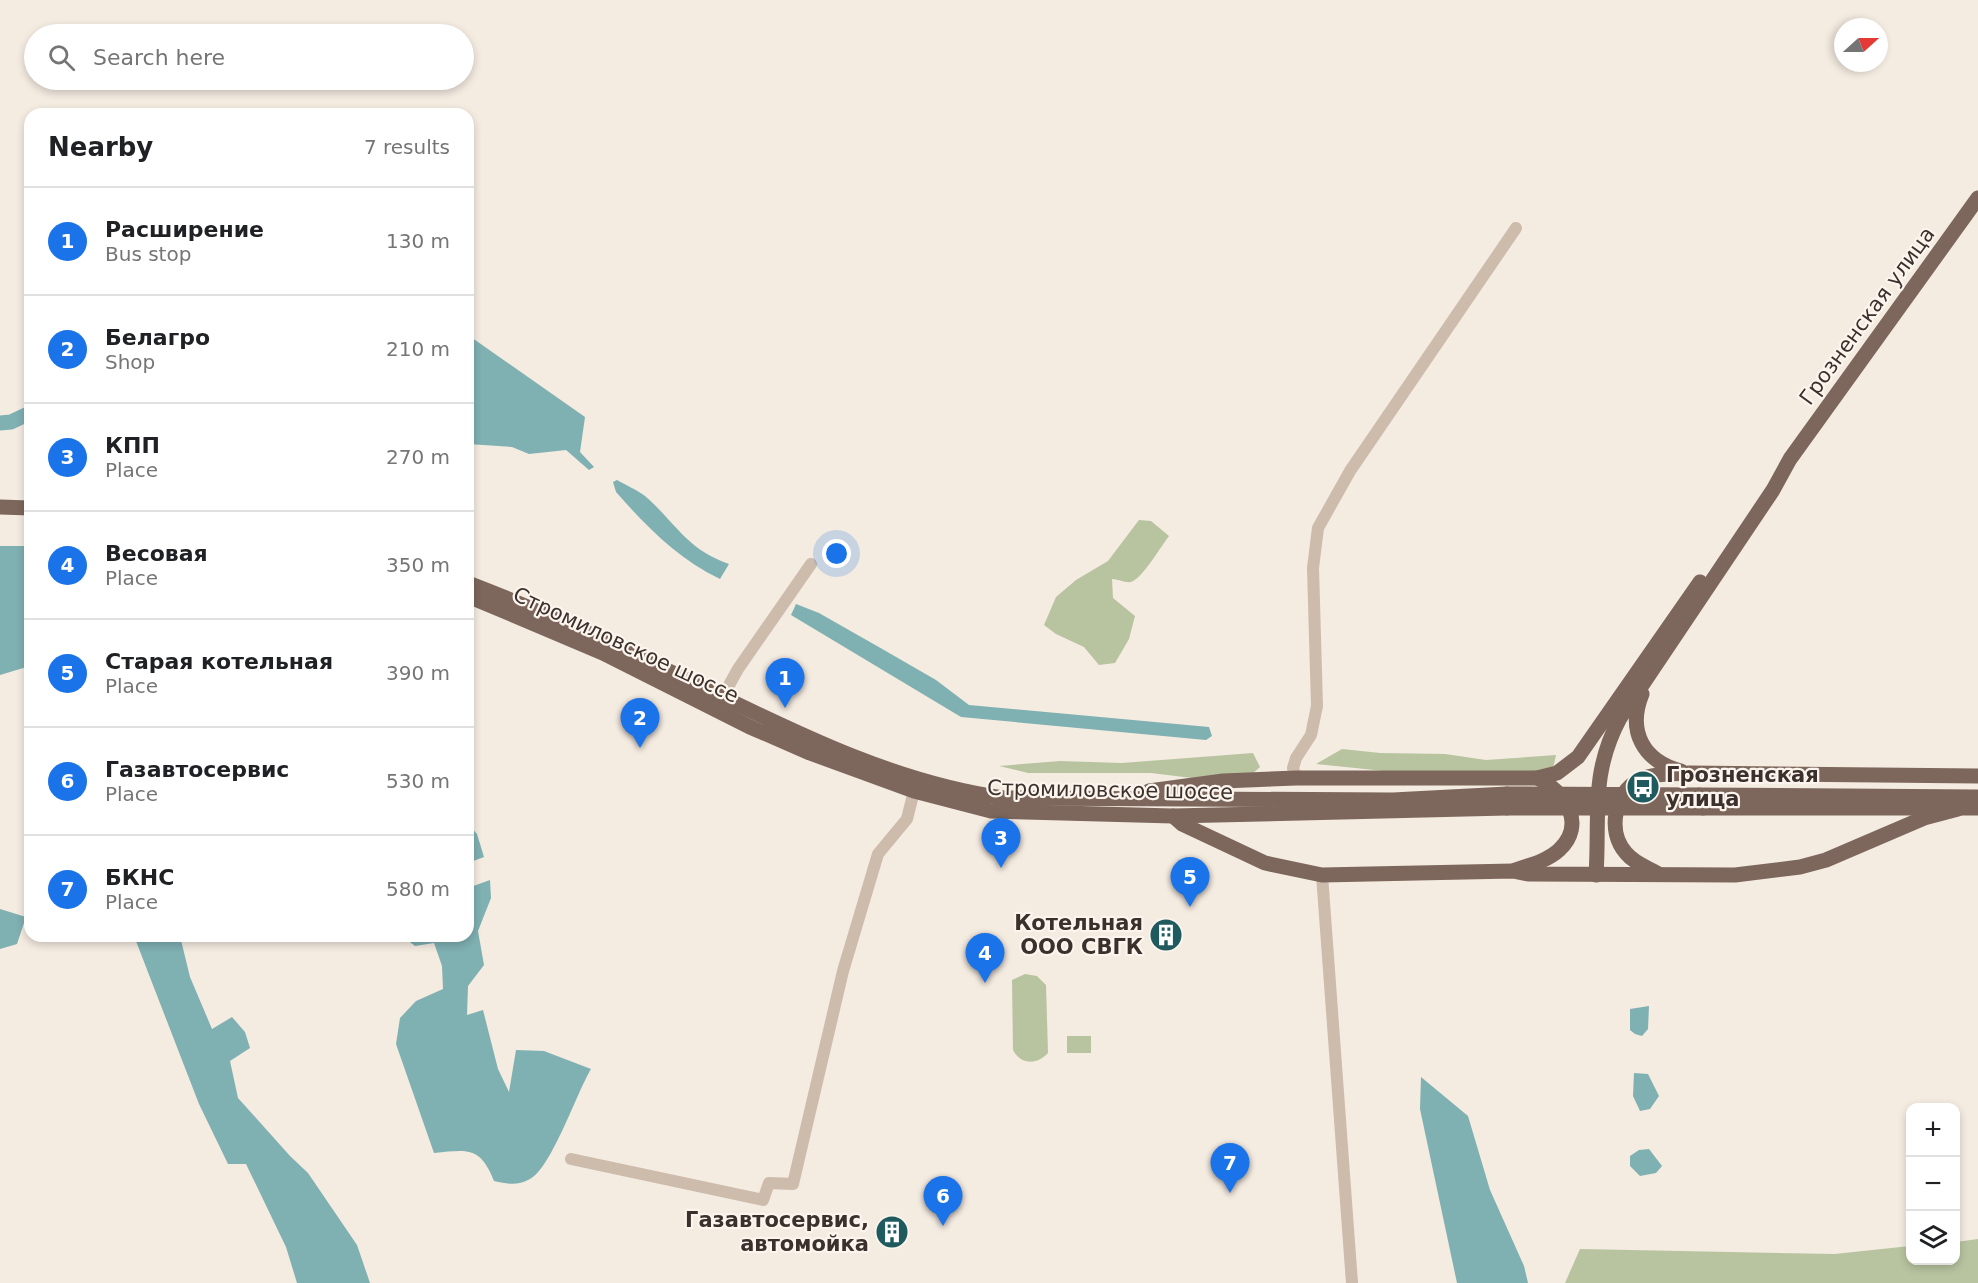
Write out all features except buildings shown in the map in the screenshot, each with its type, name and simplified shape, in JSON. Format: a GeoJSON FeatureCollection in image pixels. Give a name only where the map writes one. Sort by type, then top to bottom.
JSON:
{"type":"FeatureCollection","features":[{"type":"Feature","properties":{"kind":"main road","name":"Грозненская улица"},"geometry":{"type":"LineString","coordinates":[[1537,778],[1568,766],[1608,717],[1766,486],[1790,459],[1978,198]]}},
{"type":"Feature","properties":{"kind":"main road","name":"Грозненская улица"},"geometry":{"type":"LineString","coordinates":[[1596,875],[1597,792],[1603,756],[1620,718],[1773,490],[1790,459]]}},
{"type":"Feature","properties":{"kind":"main road"},"geometry":{"type":"LineString","coordinates":[[0,507],[24,508]]}},
{"type":"Feature","properties":{"kind":"main road","name":"Стромиловское шоссе"},"geometry":{"type":"LineString","coordinates":[[474,586],[571,624],[722,698],[824,744],[895,770],[979,795],[1004,798],[1507,801]]}},
{"type":"Feature","properties":{"kind":"main road","name":"Стромиловское шоссе"},"geometry":{"type":"LineString","coordinates":[[474,599],[603,654],[750,727],[810,753],[914,791],[991,811],[1173,816],[1507,801]]}},
{"type":"Feature","properties":{"kind":"main road"},"geometry":{"type":"LineString","coordinates":[[1646,682],[1635,717],[1639,740],[1651,758],[1690,773]]}},
{"type":"Feature","properties":{"kind":"main road"},"geometry":{"type":"LineString","coordinates":[[1596,875],[1591,841],[1589,788],[1595,752],[1608,717]]}},
{"type":"Feature","properties":{"kind":"main road"},"geometry":{"type":"LineString","coordinates":[[1660,874],[1636,863],[1626,853],[1616,832],[1617,810],[1623,796],[1640,780],[1690,773],[1978,776]]}},
{"type":"Feature","properties":{"kind":"main road"},"geometry":{"type":"LineString","coordinates":[[1092,799],[1223,781],[1296,778],[1537,778],[1549,784],[1565,799],[1571,819],[1570,829],[1566,840],[1550,856],[1513,871]]}},
{"type":"Feature","properties":{"kind":"main road"},"geometry":{"type":"LineString","coordinates":[[1701,802],[1978,796]]}},
{"type":"Feature","properties":{"kind":"main road"},"geometry":{"type":"LineString","coordinates":[[1507,801],[1701,802],[1978,808]]}},
{"type":"Feature","properties":{"kind":"main road"},"geometry":{"type":"LineString","coordinates":[[1173,816],[1182,824],[1265,863],[1322,875],[1513,871],[1528,874],[1735,875],[1800,867],[1826,861],[1924,818],[1958,809]]}},
{"type":"Feature","properties":{"kind":"street"},"geometry":{"type":"LineString","coordinates":[[1296,778],[1293,768],[1296,758],[1311,735],[1317,706],[1313,567],[1318,528],[1327,508],[1350,471],[1516,228]]}},
{"type":"Feature","properties":{"kind":"street"},"geometry":{"type":"LineString","coordinates":[[722,698],[744,660],[811,564]]}},
{"type":"Feature","properties":{"kind":"street"},"geometry":{"type":"LineString","coordinates":[[571,1159],[763,1200],[769,1183],[793,1184],[843,971],[878,854],[907,819],[914,791]]}},
{"type":"Feature","properties":{"kind":"street"},"geometry":{"type":"LineString","coordinates":[[1322,875],[1352,1283]]}},
{"type":"Feature","properties":{"kind":"green space"},"geometry":{"type":"Polygon","coordinates":[[[1139,520],[1151,521],[1169,536],[1146,569],[1135,580],[1129,582],[1112,579],[1113,598],[1135,616],[1129,639],[1115,663],[1099,665],[1084,647],[1056,634],[1044,625],[1056,597],[1076,580],[1108,561],[1139,520]]]}},
{"type":"Feature","properties":{"kind":"green space"},"geometry":{"type":"Polygon","coordinates":[[[1342,749],[1380,753],[1445,754],[1486,760],[1556,755],[1552,773],[1394,772],[1316,764],[1342,749]]]}},
{"type":"Feature","properties":{"kind":"green space"},"geometry":{"type":"Polygon","coordinates":[[[1253,753],[1260,767],[1251,775],[1192,778],[1151,773],[1028,773],[999,766],[1060,761],[1122,763],[1253,753]]]}},
{"type":"Feature","properties":{"kind":"green space"},"geometry":{"type":"Polygon","coordinates":[[[1025,974],[1037,976],[1046,985],[1048,1053],[1039,1060],[1029,1062],[1016,1055],[1013,1050],[1012,980],[1025,974]]]}},
{"type":"Feature","properties":{"kind":"green space"},"geometry":{"type":"Polygon","coordinates":[[[1067,1036],[1091,1036],[1091,1053],[1067,1053],[1067,1036]]]}},
{"type":"Feature","properties":{"kind":"green space"},"geometry":{"type":"Polygon","coordinates":[[[1978,1239],[1978,1283],[1565,1283],[1580,1249],[1835,1254],[1906,1246],[1906,1265],[1960,1265],[1960,1241],[1978,1239]]]}},
{"type":"Feature","properties":{"kind":"water"},"geometry":{"type":"Polygon","coordinates":[[[474,339],[585,417],[580,452],[594,467],[589,470],[566,450],[529,454],[512,447],[474,444],[474,339]]]}},
{"type":"Feature","properties":{"kind":"water"},"geometry":{"type":"Polygon","coordinates":[[[617,480],[645,496],[702,551],[729,564],[720,579],[690,562],[651,529],[616,492],[613,482],[617,480]]]}},
{"type":"Feature","properties":{"kind":"water"},"geometry":{"type":"Polygon","coordinates":[[[0,546],[24,546],[24,668],[0,675],[0,546]]]}},
{"type":"Feature","properties":{"kind":"water"},"geometry":{"type":"Polygon","coordinates":[[[796,604],[819,613],[936,680],[969,705],[1209,727],[1212,736],[1206,740],[961,717],[791,615],[796,604]]]}},
{"type":"Feature","properties":{"kind":"water"},"geometry":{"type":"Polygon","coordinates":[[[474,831],[477,834],[484,857],[474,861],[474,831]]]}},
{"type":"Feature","properties":{"kind":"water"},"geometry":{"type":"Polygon","coordinates":[[[490,880],[491,898],[478,931],[484,965],[468,986],[467,1015],[483,1010],[498,1069],[509,1092],[516,1050],[544,1051],[591,1069],[546,1161],[530,1179],[517,1184],[494,1181],[484,1161],[472,1153],[456,1151],[434,1153],[396,1044],[400,1018],[416,1001],[443,989],[442,966],[434,943],[415,946],[410,942],[474,942],[474,886],[490,880]]]}},
{"type":"Feature","properties":{"kind":"water"},"geometry":{"type":"Polygon","coordinates":[[[0,909],[24,916],[17,944],[0,949],[0,909]]]}},
{"type":"Feature","properties":{"kind":"water"},"geometry":{"type":"Polygon","coordinates":[[[136,942],[181,942],[190,977],[212,1029],[232,1017],[245,1032],[250,1048],[230,1061],[238,1098],[308,1173],[357,1245],[370,1283],[297,1283],[286,1247],[246,1164],[228,1164],[199,1104],[136,942]]]}},
{"type":"Feature","properties":{"kind":"water"},"geometry":{"type":"Polygon","coordinates":[[[1649,1006],[1648,1029],[1642,1036],[1635,1034],[1630,1030],[1630,1009],[1649,1006]]]}},
{"type":"Feature","properties":{"kind":"water"},"geometry":{"type":"Polygon","coordinates":[[[1634,1073],[1648,1074],[1659,1096],[1650,1109],[1640,1111],[1633,1096],[1634,1073]]]}},
{"type":"Feature","properties":{"kind":"water"},"geometry":{"type":"Polygon","coordinates":[[[1421,1077],[1468,1116],[1490,1190],[1524,1266],[1528,1283],[1457,1283],[1420,1109],[1421,1077]]]}},
{"type":"Feature","properties":{"kind":"water"},"geometry":{"type":"Polygon","coordinates":[[[1649,1149],[1662,1166],[1656,1173],[1640,1176],[1630,1166],[1630,1156],[1639,1150],[1649,1149]]]}},
{"type":"Feature","properties":{"kind":"waterway"},"geometry":{"type":"LineString","coordinates":[[0,423],[11,422],[24,416]]}},
{"type":"Feature","properties":{"kind":"place","name":"Расширение"},"geometry":{"type":"Point","coordinates":[785,708]}},
{"type":"Feature","properties":{"kind":"place","name":"Белагро"},"geometry":{"type":"Point","coordinates":[640,748]}},
{"type":"Feature","properties":{"kind":"place","name":"Грозненская улица"},"geometry":{"type":"Point","coordinates":[1643,787]}},
{"type":"Feature","properties":{"kind":"place","name":"КПП"},"geometry":{"type":"Point","coordinates":[1001,868]}},
{"type":"Feature","properties":{"kind":"place","name":"Старая котельная"},"geometry":{"type":"Point","coordinates":[1190,907]}},
{"type":"Feature","properties":{"kind":"place","name":"Котельная ООО СВГК"},"geometry":{"type":"Point","coordinates":[1166,935]}},
{"type":"Feature","properties":{"kind":"place","name":"Весовая"},"geometry":{"type":"Point","coordinates":[985,983]}},
{"type":"Feature","properties":{"kind":"place","name":"БКНС"},"geometry":{"type":"Point","coordinates":[1230,1193]}},
{"type":"Feature","properties":{"kind":"place","name":"Газавтосервис"},"geometry":{"type":"Point","coordinates":[943,1226]}},
{"type":"Feature","properties":{"kind":"place","name":"Газавтосервис, автомойка"},"geometry":{"type":"Point","coordinates":[892,1232]}}]}
